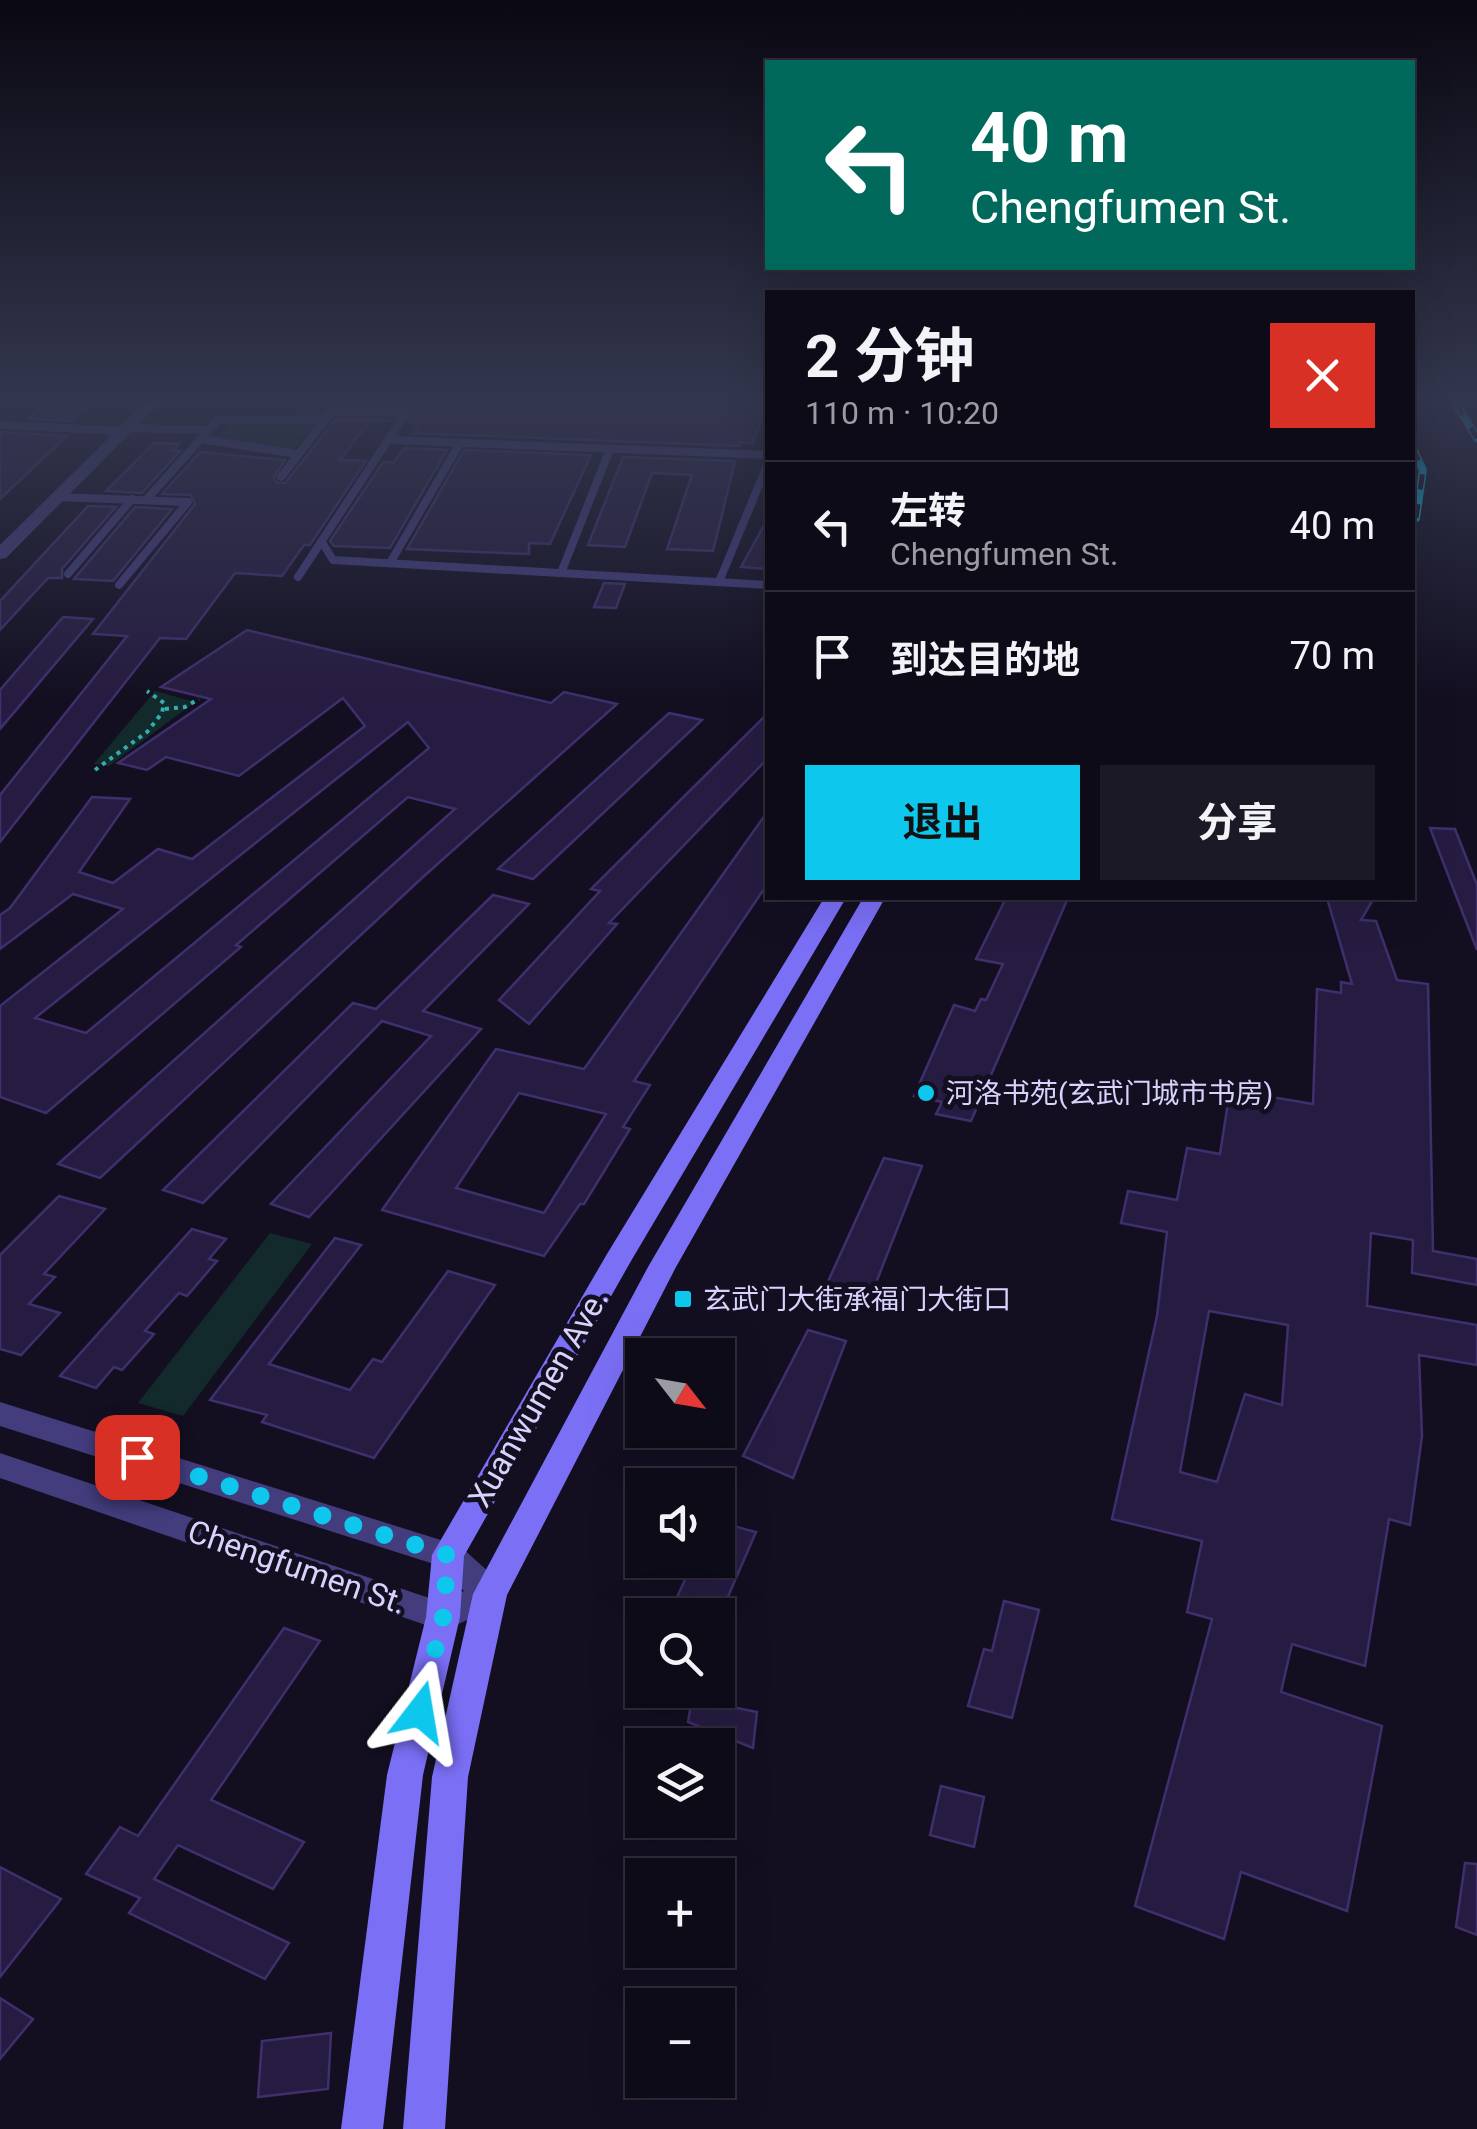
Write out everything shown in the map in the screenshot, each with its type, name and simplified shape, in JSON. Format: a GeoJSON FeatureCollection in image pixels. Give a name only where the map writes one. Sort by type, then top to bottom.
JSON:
{"type":"FeatureCollection","features":[{"type":"Feature","properties":{"kind":"main road","name":"Xuanwumen Ave."},"geometry":{"type":"LineString","coordinates":[[362,2129],[405,1775],[443,1618],[448,1555],[616,1261],[833,900]]}},
{"type":"Feature","properties":{"kind":"main road","name":"Xuanwumen Ave."},"geometry":{"type":"LineString","coordinates":[[424,2129],[450,1777],[490,1594],[662,1268],[873,900]]}},
{"type":"Feature","properties":{"kind":"street"},"geometry":{"type":"LineString","coordinates":[[0,537],[40,501]]}},
{"type":"Feature","properties":{"kind":"street"},"geometry":{"type":"LineString","coordinates":[[0,554],[54,501]]}},
{"type":"Feature","properties":{"kind":"street","name":"Chengfumen St."},"geometry":{"type":"LineString","coordinates":[[0,1414],[448,1555],[490,1594],[443,1618],[0,1465]]}},
{"type":"Feature","properties":{"kind":"lane"},"geometry":{"type":"LineString","coordinates":[[68,574],[130,501]]}},
{"type":"Feature","properties":{"kind":"lane"},"geometry":{"type":"LineString","coordinates":[[119,584],[188,502],[174,501]]}},
{"type":"Feature","properties":{"kind":"lane"},"geometry":{"type":"LineString","coordinates":[[298,577],[349,501]]}},
{"type":"Feature","properties":{"kind":"lane"},"geometry":{"type":"LineString","coordinates":[[390,563],[426,501]]}},
{"type":"Feature","properties":{"kind":"lane"},"geometry":{"type":"LineString","coordinates":[[561,573],[589,501]]}},
{"type":"Feature","properties":{"kind":"lane"},"geometry":{"type":"LineString","coordinates":[[719,582],[752,501]]}},
{"type":"Feature","properties":{"kind":"lane"},"geometry":{"type":"LineString","coordinates":[[322,542],[333,560],[765,585]]}},
{"type":"Feature","properties":{"kind":"path"},"geometry":{"type":"LineString","coordinates":[[95,770],[154,724],[164,709],[164,702],[147,691]]}},
{"type":"Feature","properties":{"kind":"path"},"geometry":{"type":"LineString","coordinates":[[164,709],[186,707],[200,699]]}},
{"type":"Feature","properties":{"kind":"green space"},"geometry":{"type":"Polygon","coordinates":[[[155,691],[195,702],[109,766],[94,764],[155,691]]]}},
{"type":"Feature","properties":{"kind":"green space"},"geometry":{"type":"Polygon","coordinates":[[[270,1233],[312,1244],[183,1416],[138,1403],[270,1233]]]}},
{"type":"Feature","properties":{"kind":"building"},"geometry":{"type":"Polygon","coordinates":[[[339,501],[310,545],[304,545],[282,576],[235,573],[186,639],[160,638],[0,842],[0,795],[127,636],[93,634],[195,504],[339,501]]]}},
{"type":"Feature","properties":{"kind":"building"},"geometry":{"type":"Polygon","coordinates":[[[357,501],[417,501],[390,548],[334,546],[330,541],[357,501]]]}},
{"type":"Feature","properties":{"kind":"building"},"geometry":{"type":"Polygon","coordinates":[[[434,501],[570,501],[550,544],[529,543],[529,554],[407,549],[434,501]]]}},
{"type":"Feature","properties":{"kind":"building"},"geometry":{"type":"Polygon","coordinates":[[[605,501],[642,501],[625,547],[588,545],[605,501]]]}},
{"type":"Feature","properties":{"kind":"building"},"geometry":{"type":"Polygon","coordinates":[[[683,501],[725,501],[713,551],[667,549],[683,501]]]}},
{"type":"Feature","properties":{"kind":"building"},"geometry":{"type":"Polygon","coordinates":[[[88,506],[116,507],[62,569],[62,578],[48,578],[0,630],[0,601],[88,506]]]}},
{"type":"Feature","properties":{"kind":"building"},"geometry":{"type":"Polygon","coordinates":[[[135,507],[172,509],[113,581],[74,579],[135,507]]]}},
{"type":"Feature","properties":{"kind":"building"},"geometry":{"type":"Polygon","coordinates":[[[765,523],[765,569],[741,567],[765,523]]]}},
{"type":"Feature","properties":{"kind":"building"},"geometry":{"type":"Polygon","coordinates":[[[604,583],[625,584],[616,608],[594,607],[604,583]]]}},
{"type":"Feature","properties":{"kind":"building"},"geometry":{"type":"Polygon","coordinates":[[[63,617],[93,619],[0,729],[0,690],[63,617]]]}},
{"type":"Feature","properties":{"kind":"building"},"geometry":{"type":"Polygon","coordinates":[[[247,630],[551,703],[564,692],[617,704],[423,877],[100,1178],[58,1164],[455,809],[408,797],[236,945],[241,947],[46,1113],[0,1097],[0,1006],[123,909],[73,894],[0,949],[0,915],[10,908],[92,797],[130,799],[79,872],[113,883],[158,849],[192,859],[365,726],[343,698],[239,776],[166,757],[147,770],[118,763],[211,699],[161,687],[247,630]],[[408,722],[35,1018],[86,1033],[429,748],[408,722]]]}},
{"type":"Feature","properties":{"kind":"building"},"geometry":{"type":"Polygon","coordinates":[[[669,713],[702,720],[533,879],[498,869],[669,713]]]}},
{"type":"Feature","properties":{"kind":"building"},"geometry":{"type":"Polygon","coordinates":[[[765,716],[765,761],[609,923],[617,924],[529,1024],[499,1000],[600,891],[591,889],[765,716]]]}},
{"type":"Feature","properties":{"kind":"building"},"geometry":{"type":"Polygon","coordinates":[[[765,815],[765,887],[634,1081],[650,1085],[623,1127],[630,1129],[584,1204],[580,1204],[544,1256],[382,1210],[496,1049],[584,1069],[765,815]],[[519,1093],[456,1188],[544,1213],[606,1114],[519,1093]]]}},
{"type":"Feature","properties":{"kind":"building"},"geometry":{"type":"Polygon","coordinates":[[[1430,828],[1455,829],[1477,885],[1477,950],[1430,828]]]}},
{"type":"Feature","properties":{"kind":"building"},"geometry":{"type":"Polygon","coordinates":[[[493,895],[529,904],[423,1011],[481,1029],[309,1217],[271,1204],[431,1036],[382,1021],[203,1203],[163,1190],[353,1003],[376,1009],[493,895]]]}},
{"type":"Feature","properties":{"kind":"building"},"geometry":{"type":"Polygon","coordinates":[[[1005,900],[1067,900],[971,1121],[936,1114],[942,1102],[914,1096],[954,1005],[975,1011],[981,999],[986,1000],[1003,964],[976,959],[1005,900]]]}},
{"type":"Feature","properties":{"kind":"building"},"geometry":{"type":"Polygon","coordinates":[[[1328,900],[1373,900],[1361,920],[1376,921],[1397,980],[1428,984],[1433,1251],[1477,1259],[1477,1285],[1412,1273],[1413,1240],[1371,1233],[1367,1306],[1477,1325],[1477,1365],[1419,1355],[1422,1436],[1410,1525],[1389,1519],[1365,1666],[1292,1644],[1281,1692],[1382,1726],[1347,1911],[1241,1872],[1224,1939],[1135,1906],[1212,1619],[1187,1612],[1202,1541],[1112,1519],[1157,1316],[1167,1232],[1121,1223],[1128,1191],[1177,1200],[1187,1148],[1220,1154],[1230,1090],[1313,1104],[1317,989],[1341,993],[1341,982],[1352,984],[1328,900]],[[1209,1311],[1180,1472],[1217,1482],[1245,1394],[1282,1405],[1288,1325],[1209,1311]]]}},
{"type":"Feature","properties":{"kind":"building"},"geometry":{"type":"Polygon","coordinates":[[[884,1158],[922,1166],[870,1298],[825,1288],[884,1158]]]}},
{"type":"Feature","properties":{"kind":"building"},"geometry":{"type":"Polygon","coordinates":[[[59,1196],[105,1209],[44,1274],[55,1277],[29,1304],[60,1313],[21,1355],[0,1349],[0,1255],[59,1196]]]}},
{"type":"Feature","properties":{"kind":"building"},"geometry":{"type":"Polygon","coordinates":[[[192,1229],[226,1239],[209,1259],[217,1261],[187,1296],[179,1293],[145,1331],[154,1334],[122,1370],[114,1367],[96,1388],[60,1376],[192,1229]]]}},
{"type":"Feature","properties":{"kind":"building"},"geometry":{"type":"Polygon","coordinates":[[[335,1238],[361,1245],[269,1364],[350,1390],[373,1359],[382,1362],[448,1271],[495,1285],[374,1458],[262,1422],[267,1415],[210,1400],[335,1238]]]}},
{"type":"Feature","properties":{"kind":"building"},"geometry":{"type":"Polygon","coordinates":[[[808,1330],[846,1341],[793,1478],[743,1456],[808,1330]]]}},
{"type":"Feature","properties":{"kind":"building"},"geometry":{"type":"Polygon","coordinates":[[[735,1526],[756,1532],[727,1598],[677,1598],[686,1578],[735,1578],[735,1526]]]}},
{"type":"Feature","properties":{"kind":"building"},"geometry":{"type":"Polygon","coordinates":[[[1004,1601],[1039,1610],[1012,1718],[968,1706],[984,1649],[992,1651],[1004,1601]]]}},
{"type":"Feature","properties":{"kind":"building"},"geometry":{"type":"Polygon","coordinates":[[[284,1628],[320,1641],[211,1800],[304,1842],[273,1889],[178,1845],[154,1879],[289,1943],[265,1979],[129,1913],[140,1898],[86,1874],[120,1827],[138,1836],[284,1628]]]}},
{"type":"Feature","properties":{"kind":"building"},"geometry":{"type":"Polygon","coordinates":[[[690,1708],[735,1708],[757,1712],[753,1748],[735,1741],[735,1728],[703,1728],[688,1722],[690,1708]]]}},
{"type":"Feature","properties":{"kind":"building"},"geometry":{"type":"Polygon","coordinates":[[[941,1786],[984,1797],[974,1847],[930,1835],[941,1786]]]}},
{"type":"Feature","properties":{"kind":"building"},"geometry":{"type":"Polygon","coordinates":[[[1465,1863],[1477,1864],[1477,1935],[1456,1927],[1465,1863]]]}},
{"type":"Feature","properties":{"kind":"building"},"geometry":{"type":"Polygon","coordinates":[[[0,1867],[61,1899],[0,1977],[0,1867]]]}},
{"type":"Feature","properties":{"kind":"building"},"geometry":{"type":"Polygon","coordinates":[[[0,1998],[33,2019],[0,2059],[0,1998]]]}},
{"type":"Feature","properties":{"kind":"building"},"geometry":{"type":"Polygon","coordinates":[[[331,2033],[328,2089],[258,2097],[262,2041],[331,2033]]]}},
{"type":"Feature","properties":{"kind":"railway"},"geometry":{"type":"LineString","coordinates":[[1416,518],[1418,501]]}},
{"type":"Feature","properties":{"kind":"place","name":"河洛书苑(玄武门城市书房)"},"geometry":{"type":"Point","coordinates":[926,1093]}},
{"type":"Feature","properties":{"kind":"place","name":"玄武门大街承福门大街口"},"geometry":{"type":"Point","coordinates":[683,1299]}},
{"type":"Feature","properties":{"kind":"route"},"geometry":{"type":"LineString","coordinates":[[137,1457],[448,1555],[443,1618],[420,1712]]}}]}
